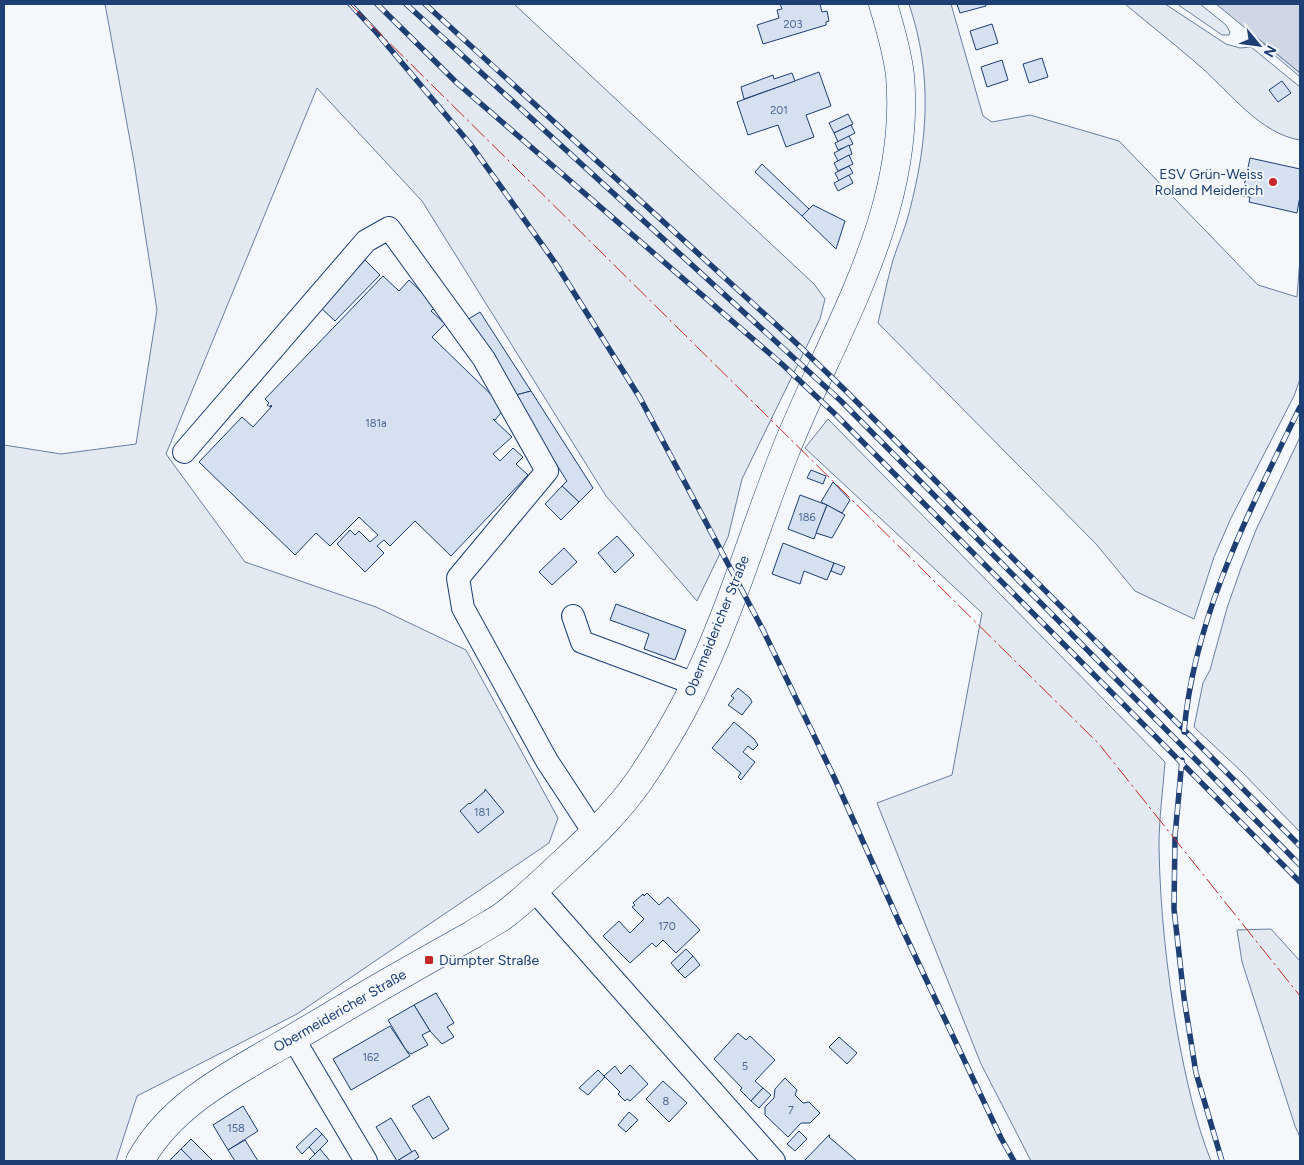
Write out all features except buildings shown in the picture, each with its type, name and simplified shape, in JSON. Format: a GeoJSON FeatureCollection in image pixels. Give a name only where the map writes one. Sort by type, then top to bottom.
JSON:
{"type":"FeatureCollection","features":[{"type":"Feature","properties":{"kind":"main road","name":"Obermeidericher Straße"},"geometry":{"type":"LineString","coordinates":[[140,1161],[150,1143],[184,1107],[227,1076],[500,918],[534,890],[594,834],[638,782],[680,715],[695,684],[724,616],[786,449],[873,252],[888,206],[897,166],[901,121],[900,73],[891,30],[883,4]]}},
{"type":"Feature","properties":{"kind":"street"},"geometry":{"type":"LineString","coordinates":[[184,452],[366,241],[389,228],[484,359],[546,471],[458,578],[463,608],[547,761],[594,834]]}},
{"type":"Feature","properties":{"kind":"street"},"geometry":{"type":"LineString","coordinates":[[573,616],[582,642],[695,684]]}},
{"type":"Feature","properties":{"kind":"street"},"geometry":{"type":"LineString","coordinates":[[534,890],[774,1161]]}},
{"type":"Feature","properties":{"kind":"street"},"geometry":{"type":"LineString","coordinates":[[293,1038],[366,1161]]}},
{"type":"Feature","properties":{"kind":"shaded area"},"geometry":{"type":"Polygon","coordinates":[[[105,4],[514,4],[814,284],[825,299],[820,319],[742,479],[728,537],[697,601],[606,496],[422,201],[317,88],[166,454],[245,562],[376,607],[466,650],[558,818],[549,843],[297,1014],[137,1096],[116,1161],[4,1161],[4,445],[61,454],[136,444],[157,310],[134,162],[105,4]]]}},
{"type":"Feature","properties":{"kind":"shaded area"},"geometry":{"type":"Polygon","coordinates":[[[909,4],[951,4],[983,116],[992,122],[1030,115],[1119,141],[1258,285],[1297,297],[1300,258],[1300,379],[1294,396],[1231,518],[1214,557],[1194,619],[1135,591],[1096,544],[878,323],[893,260],[909,213],[924,134],[925,82],[922,56],[909,4]]]}},
{"type":"Feature","properties":{"kind":"shaded area"},"geometry":{"type":"Polygon","coordinates":[[[1125,4],[1165,4],[1226,44],[1240,48],[1251,47],[1300,87],[1300,140],[1272,130],[1259,121],[1202,68],[1125,4]]]}},
{"type":"Feature","properties":{"kind":"shaded area"},"geometry":{"type":"Polygon","coordinates":[[[1177,4],[1200,4],[1226,25],[1230,32],[1229,35],[1222,35],[1177,4]]]}},
{"type":"Feature","properties":{"kind":"shaded area"},"geometry":{"type":"Polygon","coordinates":[[[1216,4],[1300,4],[1300,73],[1216,4]]]}},
{"type":"Feature","properties":{"kind":"shaded area"},"geometry":{"type":"Polygon","coordinates":[[[1257,38],[1300,73],[1300,77],[1257,40],[1257,38]]]}},
{"type":"Feature","properties":{"kind":"shaded area"},"geometry":{"type":"Polygon","coordinates":[[[828,419],[1165,762],[1159,846],[1167,965],[1178,1036],[1188,1083],[1200,1130],[1211,1161],[1031,1161],[981,1064],[877,803],[952,775],[982,613],[805,448],[828,419]]]}},
{"type":"Feature","properties":{"kind":"shaded area"},"geometry":{"type":"Polygon","coordinates":[[[1300,437],[1300,832],[1241,771],[1194,727],[1203,683],[1210,670],[1227,608],[1241,568],[1256,530],[1300,437]]]}},
{"type":"Feature","properties":{"kind":"shaded area"},"geometry":{"type":"Polygon","coordinates":[[[1271,929],[1300,961],[1300,1137],[1242,962],[1237,930],[1271,929]]]}},
{"type":"Feature","properties":{"kind":"railway"},"geometry":{"type":"LineString","coordinates":[[350,4],[471,145],[556,264],[640,398],[762,628],[834,777],[900,924],[1001,1138],[1014,1161]]}},
{"type":"Feature","properties":{"kind":"railway"},"geometry":{"type":"LineString","coordinates":[[377,4],[457,83],[783,365],[835,414],[1300,882]]}},
{"type":"Feature","properties":{"kind":"railway"},"geometry":{"type":"LineString","coordinates":[[406,4],[841,401],[1300,865]]}},
{"type":"Feature","properties":{"kind":"railway"},"geometry":{"type":"LineString","coordinates":[[425,4],[794,341],[846,391],[1300,846]]}},
{"type":"Feature","properties":{"kind":"railway"},"geometry":{"type":"LineString","coordinates":[[1184,732],[1190,689],[1199,647],[1212,605],[1244,525],[1300,407]]}},
{"type":"Feature","properties":{"kind":"railway"},"geometry":{"type":"LineString","coordinates":[[1182,760],[1175,836],[1174,909],[1184,998],[1196,1073],[1222,1161]]}},
{"type":"Feature","properties":{"kind":"power"},"geometry":{"type":"LineString","coordinates":[[350,4],[1099,744],[1300,996]]}},
{"type":"Feature","properties":{"kind":"place","name":"ESV Grün-Weiss Roland Meiderich"},"geometry":{"type":"Point","coordinates":[1273,182]}},
{"type":"Feature","properties":{"kind":"place","name":"Dümpter Straße"},"geometry":{"type":"Point","coordinates":[429,960]}}]}
